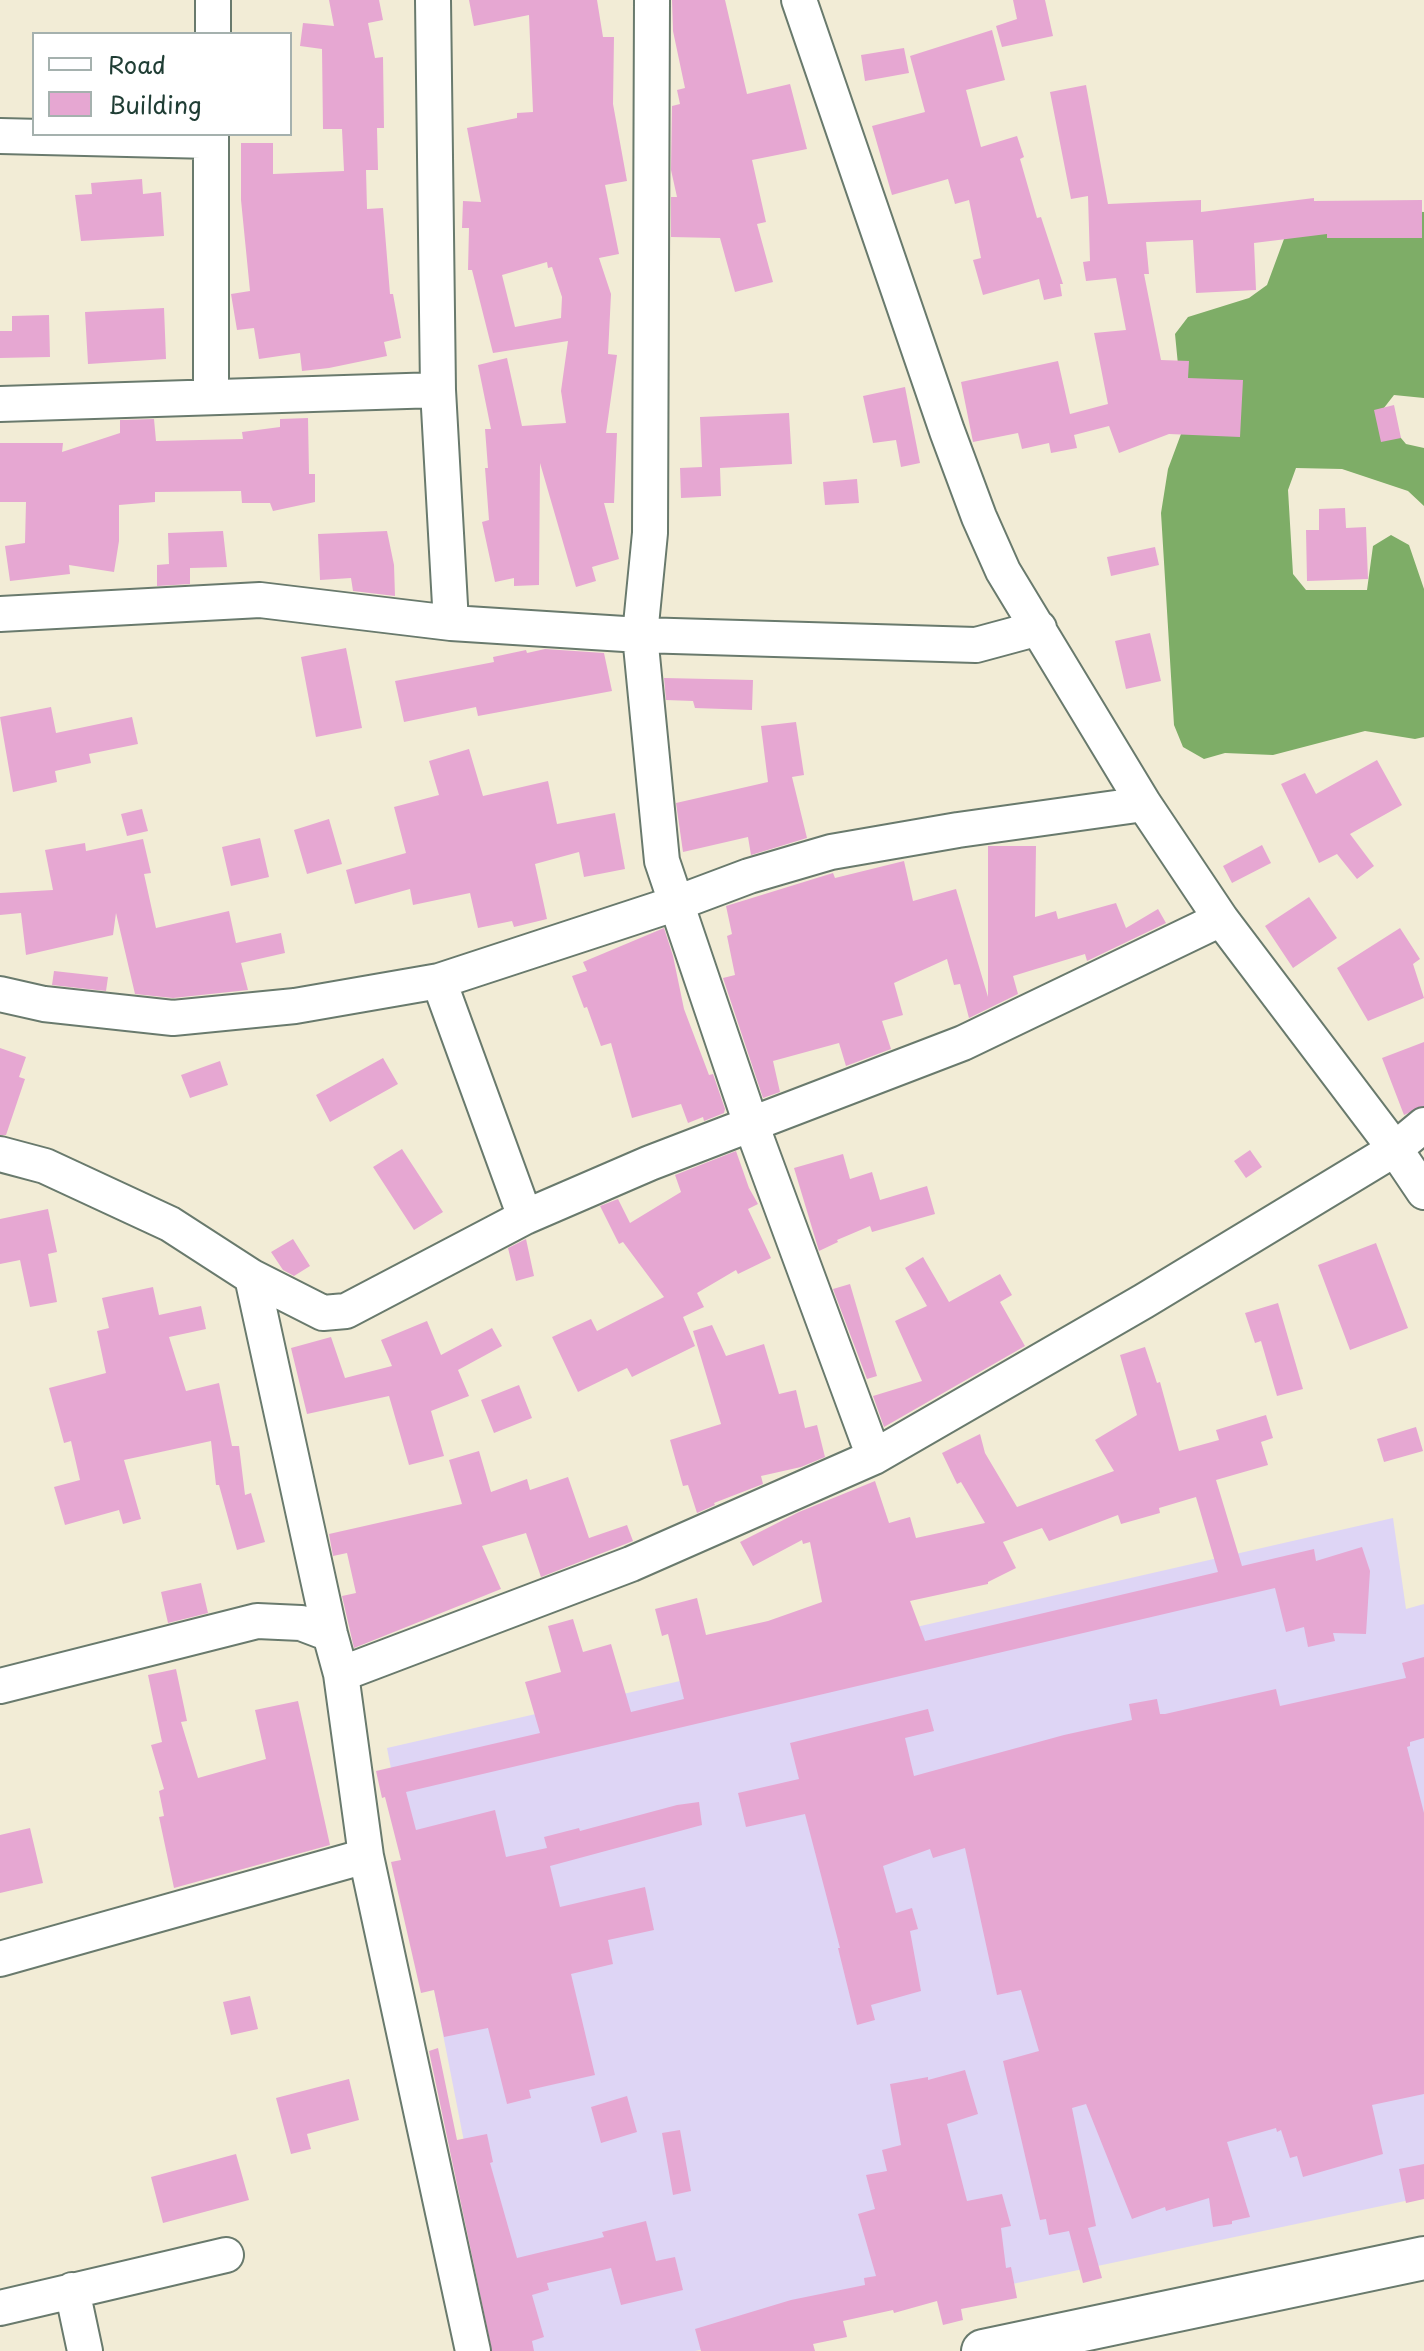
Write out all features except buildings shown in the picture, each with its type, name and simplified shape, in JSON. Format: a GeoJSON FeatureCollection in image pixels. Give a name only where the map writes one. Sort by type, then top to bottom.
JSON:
{"type":"FeatureCollection","features":[{"type":"Feature","properties":{"kind":"main road"},"geometry":{"type":"LineString","coordinates":[[983,2351],[1424,2258]]}},
{"type":"Feature","properties":{"kind":"main road"},"geometry":{"type":"LineString","coordinates":[[1127,2351],[1424,2285]]}},
{"type":"Feature","properties":{"kind":"street"},"geometry":{"type":"LineString","coordinates":[[213,0],[213,32]]}},
{"type":"Feature","properties":{"kind":"street"},"geometry":{"type":"LineString","coordinates":[[433,0],[438,390],[451,623]]}},
{"type":"Feature","properties":{"kind":"street"},"geometry":{"type":"LineString","coordinates":[[652,0],[650,533],[640,635],[662,861],[751,1124],[874,1457]]}},
{"type":"Feature","properties":{"kind":"street"},"geometry":{"type":"LineString","coordinates":[[799,0],[979,517],[1003,571],[1144,804],[1221,919],[1424,1192]]}},
{"type":"Feature","properties":{"kind":"street"},"geometry":{"type":"LineString","coordinates":[[0,136],[211,137],[211,397]]}},
{"type":"Feature","properties":{"kind":"street"},"geometry":{"type":"LineString","coordinates":[[0,404],[438,390]]}},
{"type":"Feature","properties":{"kind":"street"},"geometry":{"type":"LineString","coordinates":[[0,614],[260,600],[451,623],[640,635],[976,645],[1039,628]]}},
{"type":"Feature","properties":{"kind":"street"},"geometry":{"type":"LineString","coordinates":[[0,994],[44,1004],[173,1018],[295,1006],[439,981],[677,903],[749,876],[831,852],[958,830],[1144,804]]}},
{"type":"Feature","properties":{"kind":"street"},"geometry":{"type":"LineString","coordinates":[[0,1154],[45,1166],[170,1224],[252,1277],[323,1313],[346,1311],[525,1217],[650,1163],[963,1043],[1221,919]]}},
{"type":"Feature","properties":{"kind":"street"},"geometry":{"type":"LineString","coordinates":[[439,981],[525,1217]]}},
{"type":"Feature","properties":{"kind":"street"},"geometry":{"type":"LineString","coordinates":[[341,1674],[631,1564],[874,1457],[1144,1301],[1395,1149],[1424,1125]]}},
{"type":"Feature","properties":{"kind":"street"},"geometry":{"type":"LineString","coordinates":[[252,1277],[341,1674],[366,1856],[473,2351]]}},
{"type":"Feature","properties":{"kind":"street"},"geometry":{"type":"LineString","coordinates":[[0,1686],[257,1621],[301,1623],[330,1634]]}},
{"type":"Feature","properties":{"kind":"street"},"geometry":{"type":"LineString","coordinates":[[0,1959],[366,1856]]}},
{"type":"Feature","properties":{"kind":"street"},"geometry":{"type":"LineString","coordinates":[[0,2308],[226,2255]]}},
{"type":"Feature","properties":{"kind":"street"},"geometry":{"type":"LineString","coordinates":[[72,2290],[85,2351]]}},
{"type":"Feature","properties":{"kind":"shaded area"},"geometry":{"type":"Polygon","coordinates":[[[1393,1518],[1406,1609],[1424,1604],[1424,2197],[695,2351],[505,2351],[387,1748],[1393,1518]]]}},
{"type":"Feature","properties":{"kind":"green space"},"geometry":{"type":"Polygon","coordinates":[[[1338,209],[1424,212],[1424,398],[1394,395],[1380,413],[1406,444],[1424,448],[1424,506],[1408,491],[1342,469],[1296,468],[1288,490],[1293,574],[1306,590],[1367,590],[1373,546],[1391,535],[1409,545],[1424,589],[1424,737],[1415,739],[1365,731],[1273,755],[1225,753],[1204,759],[1183,747],[1174,725],[1161,513],[1168,469],[1184,426],[1175,334],[1188,317],[1249,298],[1267,285],[1284,239],[1338,209]]]}}]}
